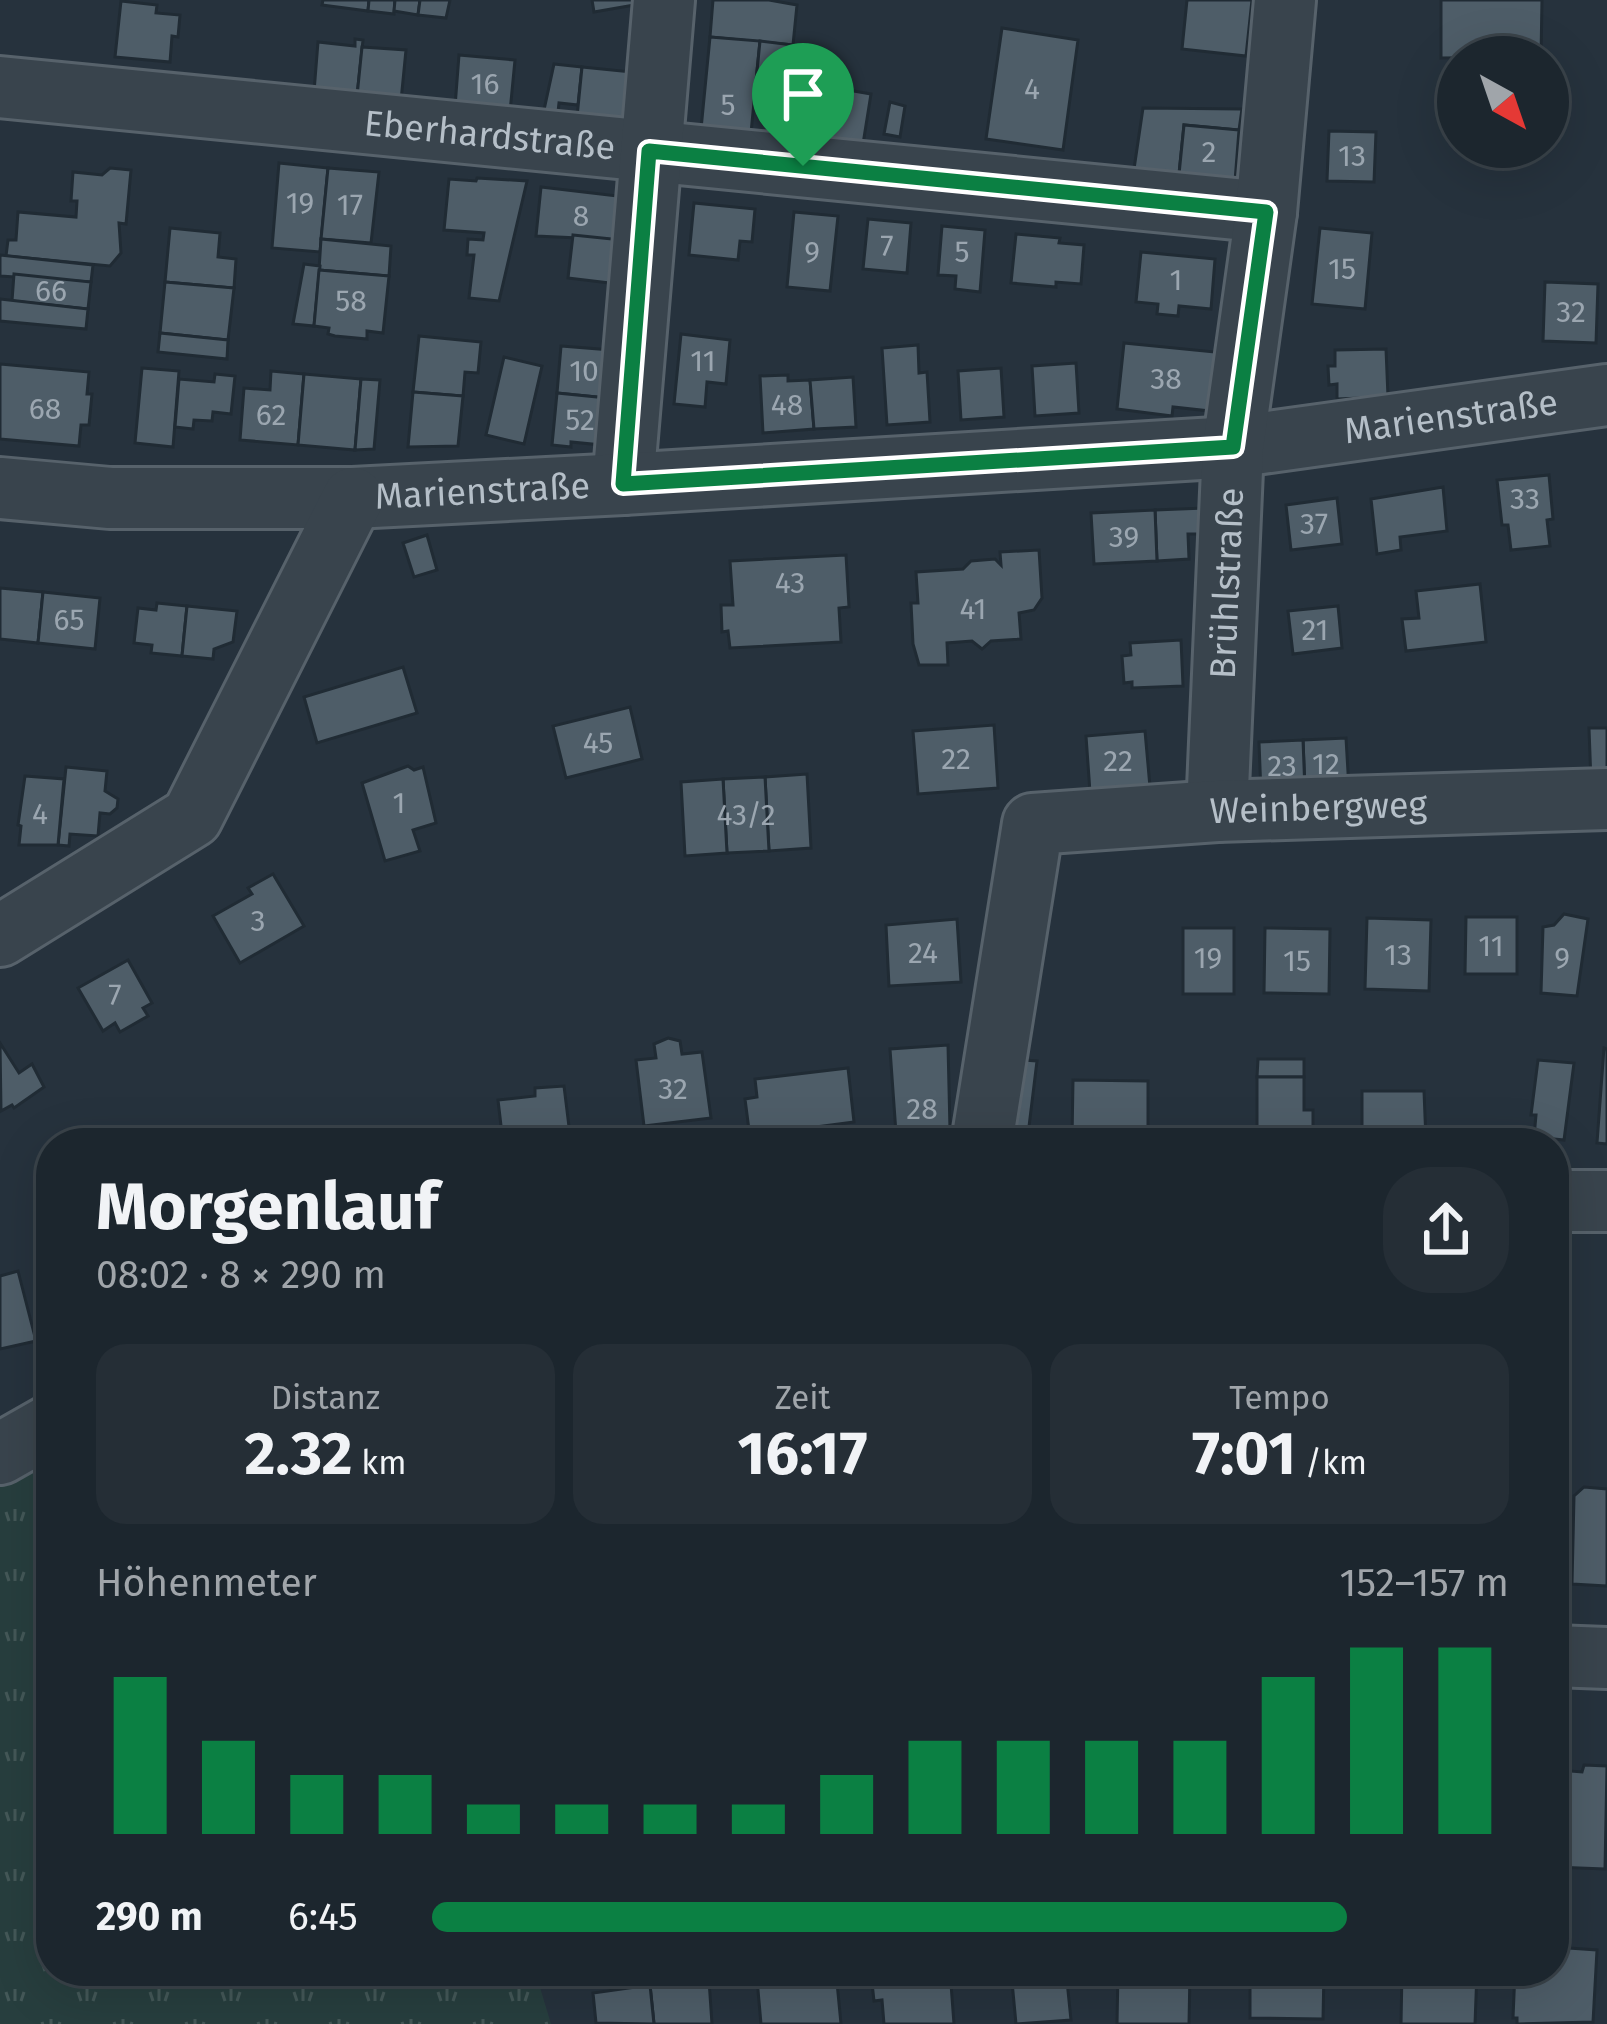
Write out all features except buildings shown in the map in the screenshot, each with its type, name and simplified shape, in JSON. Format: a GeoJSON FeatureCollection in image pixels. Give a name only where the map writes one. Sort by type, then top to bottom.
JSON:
{"type":"FeatureCollection","features":[{"type":"Feature","properties":{"kind":"street"},"geometry":{"type":"LineString","coordinates":[[623,484],[664,0]]}},
{"type":"Feature","properties":{"kind":"street","name":"Brühlstraße"},"geometry":{"type":"LineString","coordinates":[[1217,811],[1233,447],[1266,212],[1285,0]]}},
{"type":"Feature","properties":{"kind":"street","name":"Eberhardstraße"},"geometry":{"type":"LineString","coordinates":[[0,87],[1266,212]]}},
{"type":"Feature","properties":{"kind":"street","name":"Marienstraße"},"geometry":{"type":"LineString","coordinates":[[0,488],[110,498],[353,498],[623,484],[1233,447],[1607,395]]}},
{"type":"Feature","properties":{"kind":"street"},"geometry":{"type":"LineString","coordinates":[[0,936],[193,817],[353,498]]}},
{"type":"Feature","properties":{"kind":"street","name":"Weinbergweg"},"geometry":{"type":"LineString","coordinates":[[984,1128],[1033,824],[1217,811],[1607,799]]}},
{"type":"Feature","properties":{"kind":"street"},"geometry":{"type":"LineString","coordinates":[[0,888],[64,896]]}},
{"type":"Feature","properties":{"kind":"street"},"geometry":{"type":"LineString","coordinates":[[1569,1201],[1607,1202]]}},
{"type":"Feature","properties":{"kind":"street"},"geometry":{"type":"LineString","coordinates":[[0,1454],[36,1434]]}},
{"type":"Feature","properties":{"kind":"street"},"geometry":{"type":"LineString","coordinates":[[1569,1657],[1607,1658]]}},
{"type":"Feature","properties":{"kind":"green space"},"geometry":{"type":"Polygon","coordinates":[[[36,1458],[36,1986],[540,1986],[551,2024],[0,2024],[0,1481],[36,1458]]]}},
{"type":"Feature","properties":{"kind":"route"},"geometry":{"type":"LineString","coordinates":[[649,151],[803,166],[1266,212],[1233,447],[623,484],[649,151]]}}]}
